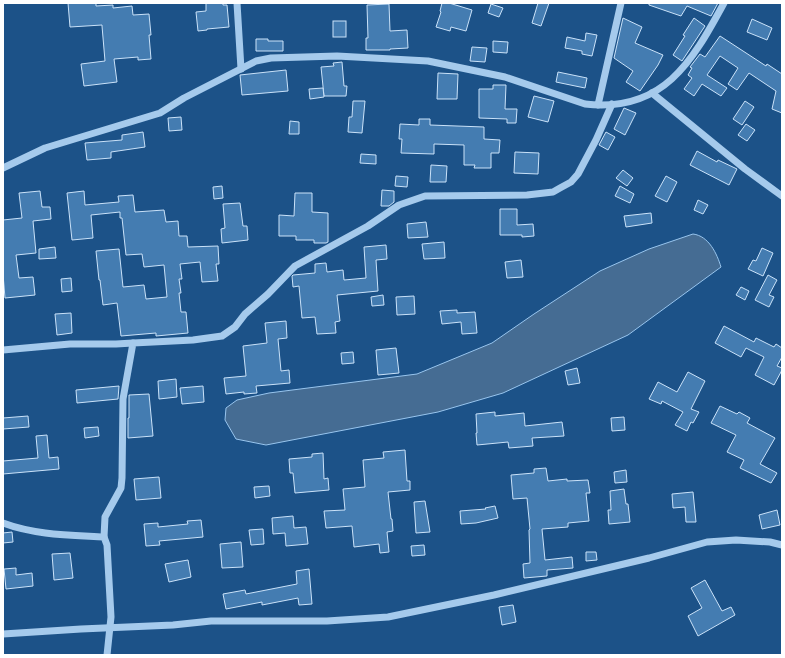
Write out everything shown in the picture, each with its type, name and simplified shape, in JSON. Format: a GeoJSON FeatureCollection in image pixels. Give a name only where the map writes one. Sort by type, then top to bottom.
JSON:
{"type":"FeatureCollection","features":[{"type":"Feature","properties":{"kind":"street"},"geometry":{"type":"LineString","coordinates":[[237,3],[241,69]]}},
{"type":"Feature","properties":{"kind":"street"},"geometry":{"type":"LineString","coordinates":[[598,105],[621,3]]}},
{"type":"Feature","properties":{"kind":"street"},"geometry":{"type":"LineString","coordinates":[[3,168],[45,148],[160,113],[184,98],[256,61],[271,58],[337,56],[428,61],[505,77],[572,100],[598,105],[637,100],[658,91],[678,74],[698,47],[724,3]]}},
{"type":"Feature","properties":{"kind":"street"},"geometry":{"type":"LineString","coordinates":[[652,93],[745,169],[782,196]]}},
{"type":"Feature","properties":{"kind":"street"},"geometry":{"type":"LineString","coordinates":[[3,350],[70,344],[116,344],[148,341],[193,340],[222,336],[234,327],[245,314],[268,294],[295,266],[368,226],[399,205],[425,196],[527,195],[553,192],[571,182],[578,174],[596,140],[612,104]]}},
{"type":"Feature","properties":{"kind":"street"},"geometry":{"type":"LineString","coordinates":[[107,655],[110,628],[107,544],[104,537],[105,517],[121,488],[123,399],[133,342]]}},
{"type":"Feature","properties":{"kind":"street"},"geometry":{"type":"LineString","coordinates":[[3,523],[16,528],[60,535],[104,537]]}},
{"type":"Feature","properties":{"kind":"street"},"geometry":{"type":"LineString","coordinates":[[3,634],[173,625],[211,621],[327,621],[388,616],[494,596],[649,558],[707,542],[736,540],[770,542],[782,545]]}},
{"type":"Feature","properties":{"kind":"water"},"geometry":{"type":"Polygon","coordinates":[[[693,234],[704,238],[712,246],[721,267],[628,335],[503,393],[438,412],[266,445],[236,439],[225,420],[226,408],[237,400],[269,393],[417,374],[492,343],[600,271],[649,249],[693,234]]]}},
{"type":"Feature","properties":{"kind":"building"},"geometry":{"type":"Polygon","coordinates":[[[68,3],[96,3],[96,6],[113,5],[113,8],[132,6],[133,15],[149,14],[151,59],[138,60],[138,57],[114,59],[117,82],[84,86],[81,64],[105,61],[102,25],[70,27],[68,3]]]}},
{"type":"Feature","properties":{"kind":"building"},"geometry":{"type":"Polygon","coordinates":[[[206,3],[223,3],[223,5],[227,5],[229,27],[198,31],[196,12],[206,11],[206,3]]]}},
{"type":"Feature","properties":{"kind":"building"},"geometry":{"type":"Polygon","coordinates":[[[442,3],[449,3],[472,10],[466,31],[451,27],[450,31],[436,27],[441,12],[442,3]]]}},
{"type":"Feature","properties":{"kind":"building"},"geometry":{"type":"Polygon","coordinates":[[[538,3],[549,3],[541,26],[532,23],[538,3]]]}},
{"type":"Feature","properties":{"kind":"building"},"geometry":{"type":"Polygon","coordinates":[[[649,3],[718,3],[711,16],[687,6],[681,16],[649,5],[649,3]]]}},
{"type":"Feature","properties":{"kind":"building"},"geometry":{"type":"Polygon","coordinates":[[[389,4],[390,31],[407,30],[408,48],[366,50],[366,38],[368,38],[367,5],[389,4]]]}},
{"type":"Feature","properties":{"kind":"building"},"geometry":{"type":"Polygon","coordinates":[[[491,4],[503,8],[499,17],[488,13],[491,4]]]}},
{"type":"Feature","properties":{"kind":"building"},"geometry":{"type":"Polygon","coordinates":[[[623,18],[642,27],[635,43],[663,55],[640,91],[626,82],[633,71],[614,58],[623,18]]]}},
{"type":"Feature","properties":{"kind":"building"},"geometry":{"type":"Polygon","coordinates":[[[694,18],[705,26],[682,61],[673,55],[694,18]]]}},
{"type":"Feature","properties":{"kind":"building"},"geometry":{"type":"Polygon","coordinates":[[[752,19],[772,28],[767,40],[747,32],[752,19]]]}},
{"type":"Feature","properties":{"kind":"building"},"geometry":{"type":"Polygon","coordinates":[[[333,21],[346,21],[346,37],[333,37],[333,21]]]}},
{"type":"Feature","properties":{"kind":"building"},"geometry":{"type":"Polygon","coordinates":[[[586,33],[597,35],[592,56],[582,54],[582,51],[565,48],[567,37],[585,41],[586,33]]]}},
{"type":"Feature","properties":{"kind":"building"},"geometry":{"type":"Polygon","coordinates":[[[720,36],[766,66],[767,64],[782,74],[782,113],[772,109],[776,91],[749,73],[737,90],[728,84],[738,68],[720,56],[707,75],[727,88],[721,96],[702,84],[694,96],[684,89],[692,78],[688,75],[692,68],[690,67],[700,54],[705,57],[720,36]]]}},
{"type":"Feature","properties":{"kind":"building"},"geometry":{"type":"Polygon","coordinates":[[[256,39],[283,41],[283,51],[256,51],[256,39]]]}},
{"type":"Feature","properties":{"kind":"building"},"geometry":{"type":"Polygon","coordinates":[[[493,41],[508,42],[507,53],[493,52],[493,41]]]}},
{"type":"Feature","properties":{"kind":"building"},"geometry":{"type":"Polygon","coordinates":[[[472,47],[487,48],[485,62],[470,61],[472,47]]]}},
{"type":"Feature","properties":{"kind":"building"},"geometry":{"type":"Polygon","coordinates":[[[342,62],[344,86],[347,86],[346,96],[324,96],[321,67],[334,66],[333,63],[342,62]]]}},
{"type":"Feature","properties":{"kind":"building"},"geometry":{"type":"Polygon","coordinates":[[[286,70],[288,91],[242,95],[240,75],[286,70]]]}},
{"type":"Feature","properties":{"kind":"building"},"geometry":{"type":"Polygon","coordinates":[[[558,72],[587,78],[585,88],[556,82],[558,72]]]}},
{"type":"Feature","properties":{"kind":"building"},"geometry":{"type":"Polygon","coordinates":[[[438,73],[458,74],[457,99],[437,99],[438,73]]]}},
{"type":"Feature","properties":{"kind":"building"},"geometry":{"type":"Polygon","coordinates":[[[493,85],[506,85],[505,109],[517,109],[516,123],[507,123],[507,119],[479,118],[479,89],[493,89],[493,85]]]}},
{"type":"Feature","properties":{"kind":"building"},"geometry":{"type":"Polygon","coordinates":[[[323,88],[324,97],[310,99],[309,89],[323,88]]]}},
{"type":"Feature","properties":{"kind":"building"},"geometry":{"type":"Polygon","coordinates":[[[534,96],[554,101],[548,122],[528,117],[534,96]]]}},
{"type":"Feature","properties":{"kind":"building"},"geometry":{"type":"Polygon","coordinates":[[[353,101],[365,101],[362,133],[348,132],[349,117],[352,117],[353,101]]]}},
{"type":"Feature","properties":{"kind":"building"},"geometry":{"type":"Polygon","coordinates":[[[745,101],[754,107],[742,125],[733,119],[745,101]]]}},
{"type":"Feature","properties":{"kind":"building"},"geometry":{"type":"Polygon","coordinates":[[[624,108],[636,113],[625,135],[614,129],[624,108]]]}},
{"type":"Feature","properties":{"kind":"building"},"geometry":{"type":"Polygon","coordinates":[[[181,117],[182,130],[169,131],[168,118],[181,117]]]}},
{"type":"Feature","properties":{"kind":"building"},"geometry":{"type":"Polygon","coordinates":[[[419,119],[430,119],[430,125],[484,127],[484,139],[500,140],[499,153],[491,153],[491,168],[474,168],[475,165],[464,165],[464,145],[434,144],[434,154],[401,153],[402,139],[399,139],[400,124],[419,125],[419,119]]]}},
{"type":"Feature","properties":{"kind":"building"},"geometry":{"type":"Polygon","coordinates":[[[290,121],[299,122],[299,134],[289,134],[290,121]]]}},
{"type":"Feature","properties":{"kind":"building"},"geometry":{"type":"Polygon","coordinates":[[[746,124],[755,130],[747,141],[738,135],[746,124]]]}},
{"type":"Feature","properties":{"kind":"building"},"geometry":{"type":"Polygon","coordinates":[[[143,132],[145,147],[111,152],[111,158],[87,160],[85,143],[122,140],[122,135],[143,132]]]}},
{"type":"Feature","properties":{"kind":"building"},"geometry":{"type":"Polygon","coordinates":[[[606,132],[615,137],[608,150],[599,145],[606,132]]]}},
{"type":"Feature","properties":{"kind":"building"},"geometry":{"type":"Polygon","coordinates":[[[697,151],[717,162],[718,160],[737,169],[729,185],[690,165],[697,151]]]}},
{"type":"Feature","properties":{"kind":"building"},"geometry":{"type":"Polygon","coordinates":[[[515,152],[539,153],[538,174],[514,173],[515,152]]]}},
{"type":"Feature","properties":{"kind":"building"},"geometry":{"type":"Polygon","coordinates":[[[361,154],[376,155],[376,164],[360,163],[361,154]]]}},
{"type":"Feature","properties":{"kind":"building"},"geometry":{"type":"Polygon","coordinates":[[[431,165],[447,166],[446,182],[430,182],[431,165]]]}},
{"type":"Feature","properties":{"kind":"building"},"geometry":{"type":"Polygon","coordinates":[[[623,170],[633,178],[627,186],[616,178],[623,170]]]}},
{"type":"Feature","properties":{"kind":"building"},"geometry":{"type":"Polygon","coordinates":[[[396,176],[408,177],[407,187],[395,186],[396,176]]]}},
{"type":"Feature","properties":{"kind":"building"},"geometry":{"type":"Polygon","coordinates":[[[666,176],[677,182],[667,202],[655,196],[666,176]]]}},
{"type":"Feature","properties":{"kind":"building"},"geometry":{"type":"Polygon","coordinates":[[[222,186],[223,198],[214,199],[213,187],[222,186]]]}},
{"type":"Feature","properties":{"kind":"building"},"geometry":{"type":"Polygon","coordinates":[[[620,186],[634,194],[630,203],[615,196],[620,186]]]}},
{"type":"Feature","properties":{"kind":"building"},"geometry":{"type":"Polygon","coordinates":[[[382,190],[394,191],[394,202],[389,206],[381,206],[382,190]]]}},
{"type":"Feature","properties":{"kind":"building"},"geometry":{"type":"Polygon","coordinates":[[[40,191],[42,207],[50,207],[51,219],[33,221],[36,253],[16,255],[19,278],[33,277],[35,295],[5,298],[3,274],[3,220],[22,218],[19,193],[40,191]]]}},
{"type":"Feature","properties":{"kind":"building"},"geometry":{"type":"Polygon","coordinates":[[[84,191],[85,205],[119,202],[118,196],[133,195],[135,212],[164,210],[166,222],[178,221],[179,236],[187,236],[188,247],[218,246],[219,264],[216,264],[218,281],[202,282],[200,262],[180,264],[182,279],[179,279],[181,312],[186,312],[188,333],[156,336],[156,333],[121,336],[117,303],[103,305],[96,251],[119,249],[123,287],[144,285],[146,299],[167,297],[164,265],[144,267],[142,254],[126,255],[120,212],[91,215],[93,238],[72,240],[67,193],[84,191]]]}},
{"type":"Feature","properties":{"kind":"building"},"geometry":{"type":"Polygon","coordinates":[[[295,193],[312,193],[312,212],[328,213],[328,242],[314,243],[314,240],[296,240],[296,236],[279,236],[279,215],[294,216],[295,193]]]}},
{"type":"Feature","properties":{"kind":"building"},"geometry":{"type":"Polygon","coordinates":[[[698,200],[708,205],[703,214],[694,210],[698,200]]]}},
{"type":"Feature","properties":{"kind":"building"},"geometry":{"type":"Polygon","coordinates":[[[240,203],[243,226],[247,226],[248,240],[222,243],[221,229],[225,228],[223,204],[240,203]]]}},
{"type":"Feature","properties":{"kind":"building"},"geometry":{"type":"Polygon","coordinates":[[[500,209],[517,209],[517,225],[533,224],[534,236],[522,237],[522,235],[500,235],[500,209]]]}},
{"type":"Feature","properties":{"kind":"building"},"geometry":{"type":"Polygon","coordinates":[[[651,213],[652,223],[626,227],[624,216],[651,213]]]}},
{"type":"Feature","properties":{"kind":"building"},"geometry":{"type":"Polygon","coordinates":[[[426,222],[428,237],[408,238],[407,224],[426,222]]]}},
{"type":"Feature","properties":{"kind":"building"},"geometry":{"type":"Polygon","coordinates":[[[444,242],[445,258],[424,259],[422,244],[444,242]]]}},
{"type":"Feature","properties":{"kind":"building"},"geometry":{"type":"Polygon","coordinates":[[[386,245],[387,259],[376,260],[378,291],[337,295],[340,321],[335,322],[336,333],[317,334],[315,317],[302,318],[299,286],[293,287],[292,276],[315,273],[315,264],[326,263],[327,272],[343,270],[344,280],[366,278],[364,247],[386,245]]]}},
{"type":"Feature","properties":{"kind":"building"},"geometry":{"type":"Polygon","coordinates":[[[55,247],[56,258],[39,259],[39,249],[55,247]]]}},
{"type":"Feature","properties":{"kind":"building"},"geometry":{"type":"Polygon","coordinates":[[[762,248],[773,253],[763,276],[748,269],[753,260],[756,261],[762,248]]]}},
{"type":"Feature","properties":{"kind":"building"},"geometry":{"type":"Polygon","coordinates":[[[521,260],[523,277],[507,278],[505,262],[521,260]]]}},
{"type":"Feature","properties":{"kind":"building"},"geometry":{"type":"Polygon","coordinates":[[[768,275],[777,280],[769,295],[774,297],[769,307],[755,300],[768,275]]]}},
{"type":"Feature","properties":{"kind":"building"},"geometry":{"type":"Polygon","coordinates":[[[71,278],[72,291],[62,292],[61,279],[71,278]]]}},
{"type":"Feature","properties":{"kind":"building"},"geometry":{"type":"Polygon","coordinates":[[[741,287],[749,291],[745,300],[736,295],[741,287]]]}},
{"type":"Feature","properties":{"kind":"building"},"geometry":{"type":"Polygon","coordinates":[[[383,295],[384,305],[372,306],[371,297],[383,295]]]}},
{"type":"Feature","properties":{"kind":"building"},"geometry":{"type":"Polygon","coordinates":[[[414,296],[415,314],[397,315],[396,297],[414,296]]]}},
{"type":"Feature","properties":{"kind":"building"},"geometry":{"type":"Polygon","coordinates":[[[457,310],[457,313],[475,312],[477,333],[462,334],[461,322],[442,324],[440,311],[457,310]]]}},
{"type":"Feature","properties":{"kind":"building"},"geometry":{"type":"Polygon","coordinates":[[[71,313],[72,333],[57,335],[55,314],[71,313]]]}},
{"type":"Feature","properties":{"kind":"building"},"geometry":{"type":"Polygon","coordinates":[[[286,321],[287,338],[278,339],[281,371],[289,370],[290,383],[256,386],[257,393],[244,394],[244,392],[226,394],[224,378],[246,376],[243,346],[267,343],[265,323],[286,321]]]}},
{"type":"Feature","properties":{"kind":"building"},"geometry":{"type":"Polygon","coordinates":[[[724,326],[754,342],[756,338],[774,347],[776,344],[782,348],[782,357],[777,366],[782,368],[782,370],[774,385],[755,375],[764,357],[746,348],[741,357],[715,343],[724,326]]]}},
{"type":"Feature","properties":{"kind":"building"},"geometry":{"type":"Polygon","coordinates":[[[396,348],[399,373],[378,375],[376,350],[396,348]]]}},
{"type":"Feature","properties":{"kind":"building"},"geometry":{"type":"Polygon","coordinates":[[[353,352],[354,363],[342,364],[341,353],[353,352]]]}},
{"type":"Feature","properties":{"kind":"building"},"geometry":{"type":"Polygon","coordinates":[[[577,368],[580,383],[568,385],[565,371],[577,368]]]}},
{"type":"Feature","properties":{"kind":"building"},"geometry":{"type":"Polygon","coordinates":[[[688,372],[705,381],[691,409],[699,412],[693,423],[691,422],[687,431],[675,425],[683,412],[662,401],[661,404],[649,399],[658,382],[677,392],[688,372]]]}},
{"type":"Feature","properties":{"kind":"building"},"geometry":{"type":"Polygon","coordinates":[[[176,379],[177,397],[159,399],[158,381],[176,379]]]}},
{"type":"Feature","properties":{"kind":"building"},"geometry":{"type":"Polygon","coordinates":[[[119,386],[118,399],[77,403],[76,390],[119,386]]]}},
{"type":"Feature","properties":{"kind":"building"},"geometry":{"type":"Polygon","coordinates":[[[203,386],[204,402],[182,404],[180,388],[203,386]]]}},
{"type":"Feature","properties":{"kind":"building"},"geometry":{"type":"Polygon","coordinates":[[[149,394],[153,436],[128,438],[129,395],[149,394]]]}},
{"type":"Feature","properties":{"kind":"building"},"geometry":{"type":"Polygon","coordinates":[[[720,406],[737,414],[739,412],[750,418],[747,423],[775,438],[760,464],[777,473],[771,483],[740,468],[744,460],[727,452],[736,435],[711,423],[720,406]]]}},
{"type":"Feature","properties":{"kind":"building"},"geometry":{"type":"Polygon","coordinates":[[[495,412],[495,416],[524,413],[525,426],[562,422],[564,436],[532,438],[533,446],[509,448],[508,442],[477,445],[476,414],[495,412]]]}},
{"type":"Feature","properties":{"kind":"building"},"geometry":{"type":"Polygon","coordinates":[[[28,416],[29,427],[3,429],[3,418],[28,416]]]}},
{"type":"Feature","properties":{"kind":"building"},"geometry":{"type":"Polygon","coordinates":[[[624,417],[625,430],[612,431],[611,418],[624,417]]]}},
{"type":"Feature","properties":{"kind":"building"},"geometry":{"type":"Polygon","coordinates":[[[98,427],[99,436],[85,438],[84,428],[98,427]]]}},
{"type":"Feature","properties":{"kind":"building"},"geometry":{"type":"Polygon","coordinates":[[[47,435],[49,458],[58,457],[59,469],[3,474],[3,461],[38,458],[36,436],[47,435]]]}},
{"type":"Feature","properties":{"kind":"building"},"geometry":{"type":"Polygon","coordinates":[[[405,450],[407,481],[410,481],[410,490],[388,492],[393,531],[387,532],[389,552],[380,553],[379,544],[354,547],[352,526],[326,528],[324,511],[345,510],[343,489],[365,487],[363,460],[384,458],[383,452],[405,450]]]}},
{"type":"Feature","properties":{"kind":"building"},"geometry":{"type":"Polygon","coordinates":[[[323,453],[324,479],[328,478],[329,490],[295,493],[293,473],[290,473],[289,459],[312,457],[312,454],[323,453]]]}},
{"type":"Feature","properties":{"kind":"building"},"geometry":{"type":"Polygon","coordinates":[[[546,468],[548,481],[567,479],[567,481],[588,480],[590,493],[586,493],[589,521],[568,523],[568,527],[542,529],[545,560],[572,557],[573,568],[547,570],[547,576],[524,578],[523,564],[530,563],[530,529],[527,498],[513,499],[511,475],[534,473],[534,469],[546,468]]]}},
{"type":"Feature","properties":{"kind":"building"},"geometry":{"type":"Polygon","coordinates":[[[626,470],[627,482],[615,483],[614,472],[626,470]]]}},
{"type":"Feature","properties":{"kind":"building"},"geometry":{"type":"Polygon","coordinates":[[[159,477],[161,498],[136,500],[134,479],[159,477]]]}},
{"type":"Feature","properties":{"kind":"building"},"geometry":{"type":"Polygon","coordinates":[[[269,486],[270,496],[255,498],[254,487],[269,486]]]}},
{"type":"Feature","properties":{"kind":"building"},"geometry":{"type":"Polygon","coordinates":[[[624,489],[626,504],[628,504],[630,522],[609,524],[608,510],[611,510],[610,491],[624,489]]]}},
{"type":"Feature","properties":{"kind":"building"},"geometry":{"type":"Polygon","coordinates":[[[693,492],[696,522],[686,522],[685,507],[673,508],[672,494],[693,492]]]}},
{"type":"Feature","properties":{"kind":"building"},"geometry":{"type":"Polygon","coordinates":[[[425,501],[430,532],[416,533],[414,502],[425,501]]]}},
{"type":"Feature","properties":{"kind":"building"},"geometry":{"type":"Polygon","coordinates":[[[495,506],[498,518],[476,523],[461,524],[460,511],[486,509],[485,508],[495,506]]]}},
{"type":"Feature","properties":{"kind":"building"},"geometry":{"type":"Polygon","coordinates":[[[777,510],[780,525],[762,529],[759,515],[777,510]]]}},
{"type":"Feature","properties":{"kind":"building"},"geometry":{"type":"Polygon","coordinates":[[[293,516],[294,528],[306,527],[308,544],[286,546],[285,533],[273,534],[272,518],[293,516]]]}},
{"type":"Feature","properties":{"kind":"building"},"geometry":{"type":"Polygon","coordinates":[[[201,520],[203,537],[159,541],[160,545],[146,546],[144,524],[158,523],[158,527],[188,524],[187,521],[201,520]]]}},
{"type":"Feature","properties":{"kind":"building"},"geometry":{"type":"Polygon","coordinates":[[[263,529],[264,544],[251,545],[249,530],[263,529]]]}},
{"type":"Feature","properties":{"kind":"building"},"geometry":{"type":"Polygon","coordinates":[[[12,532],[13,542],[3,543],[3,533],[12,532]]]}},
{"type":"Feature","properties":{"kind":"building"},"geometry":{"type":"Polygon","coordinates":[[[241,542],[243,567],[222,568],[220,544],[241,542]]]}},
{"type":"Feature","properties":{"kind":"building"},"geometry":{"type":"Polygon","coordinates":[[[424,545],[425,555],[412,556],[411,546],[424,545]]]}},
{"type":"Feature","properties":{"kind":"building"},"geometry":{"type":"Polygon","coordinates":[[[586,552],[596,552],[597,560],[586,561],[586,552]]]}},
{"type":"Feature","properties":{"kind":"building"},"geometry":{"type":"Polygon","coordinates":[[[70,553],[73,578],[54,580],[52,554],[70,553]]]}},
{"type":"Feature","properties":{"kind":"building"},"geometry":{"type":"Polygon","coordinates":[[[188,560],[191,577],[169,582],[165,564],[188,560]]]}},
{"type":"Feature","properties":{"kind":"building"},"geometry":{"type":"Polygon","coordinates":[[[16,568],[16,575],[32,573],[33,586],[6,589],[4,569],[16,568]]]}},
{"type":"Feature","properties":{"kind":"building"},"geometry":{"type":"Polygon","coordinates":[[[309,569],[312,604],[299,605],[298,598],[262,605],[262,602],[226,609],[223,594],[245,590],[246,594],[297,584],[296,571],[309,569]]]}},
{"type":"Feature","properties":{"kind":"building"},"geometry":{"type":"Polygon","coordinates":[[[705,580],[722,611],[731,607],[735,615],[698,636],[688,616],[702,608],[691,588],[705,580]]]}},
{"type":"Feature","properties":{"kind":"building"},"geometry":{"type":"Polygon","coordinates":[[[513,605],[516,622],[502,625],[499,607],[513,605]]]}}]}
